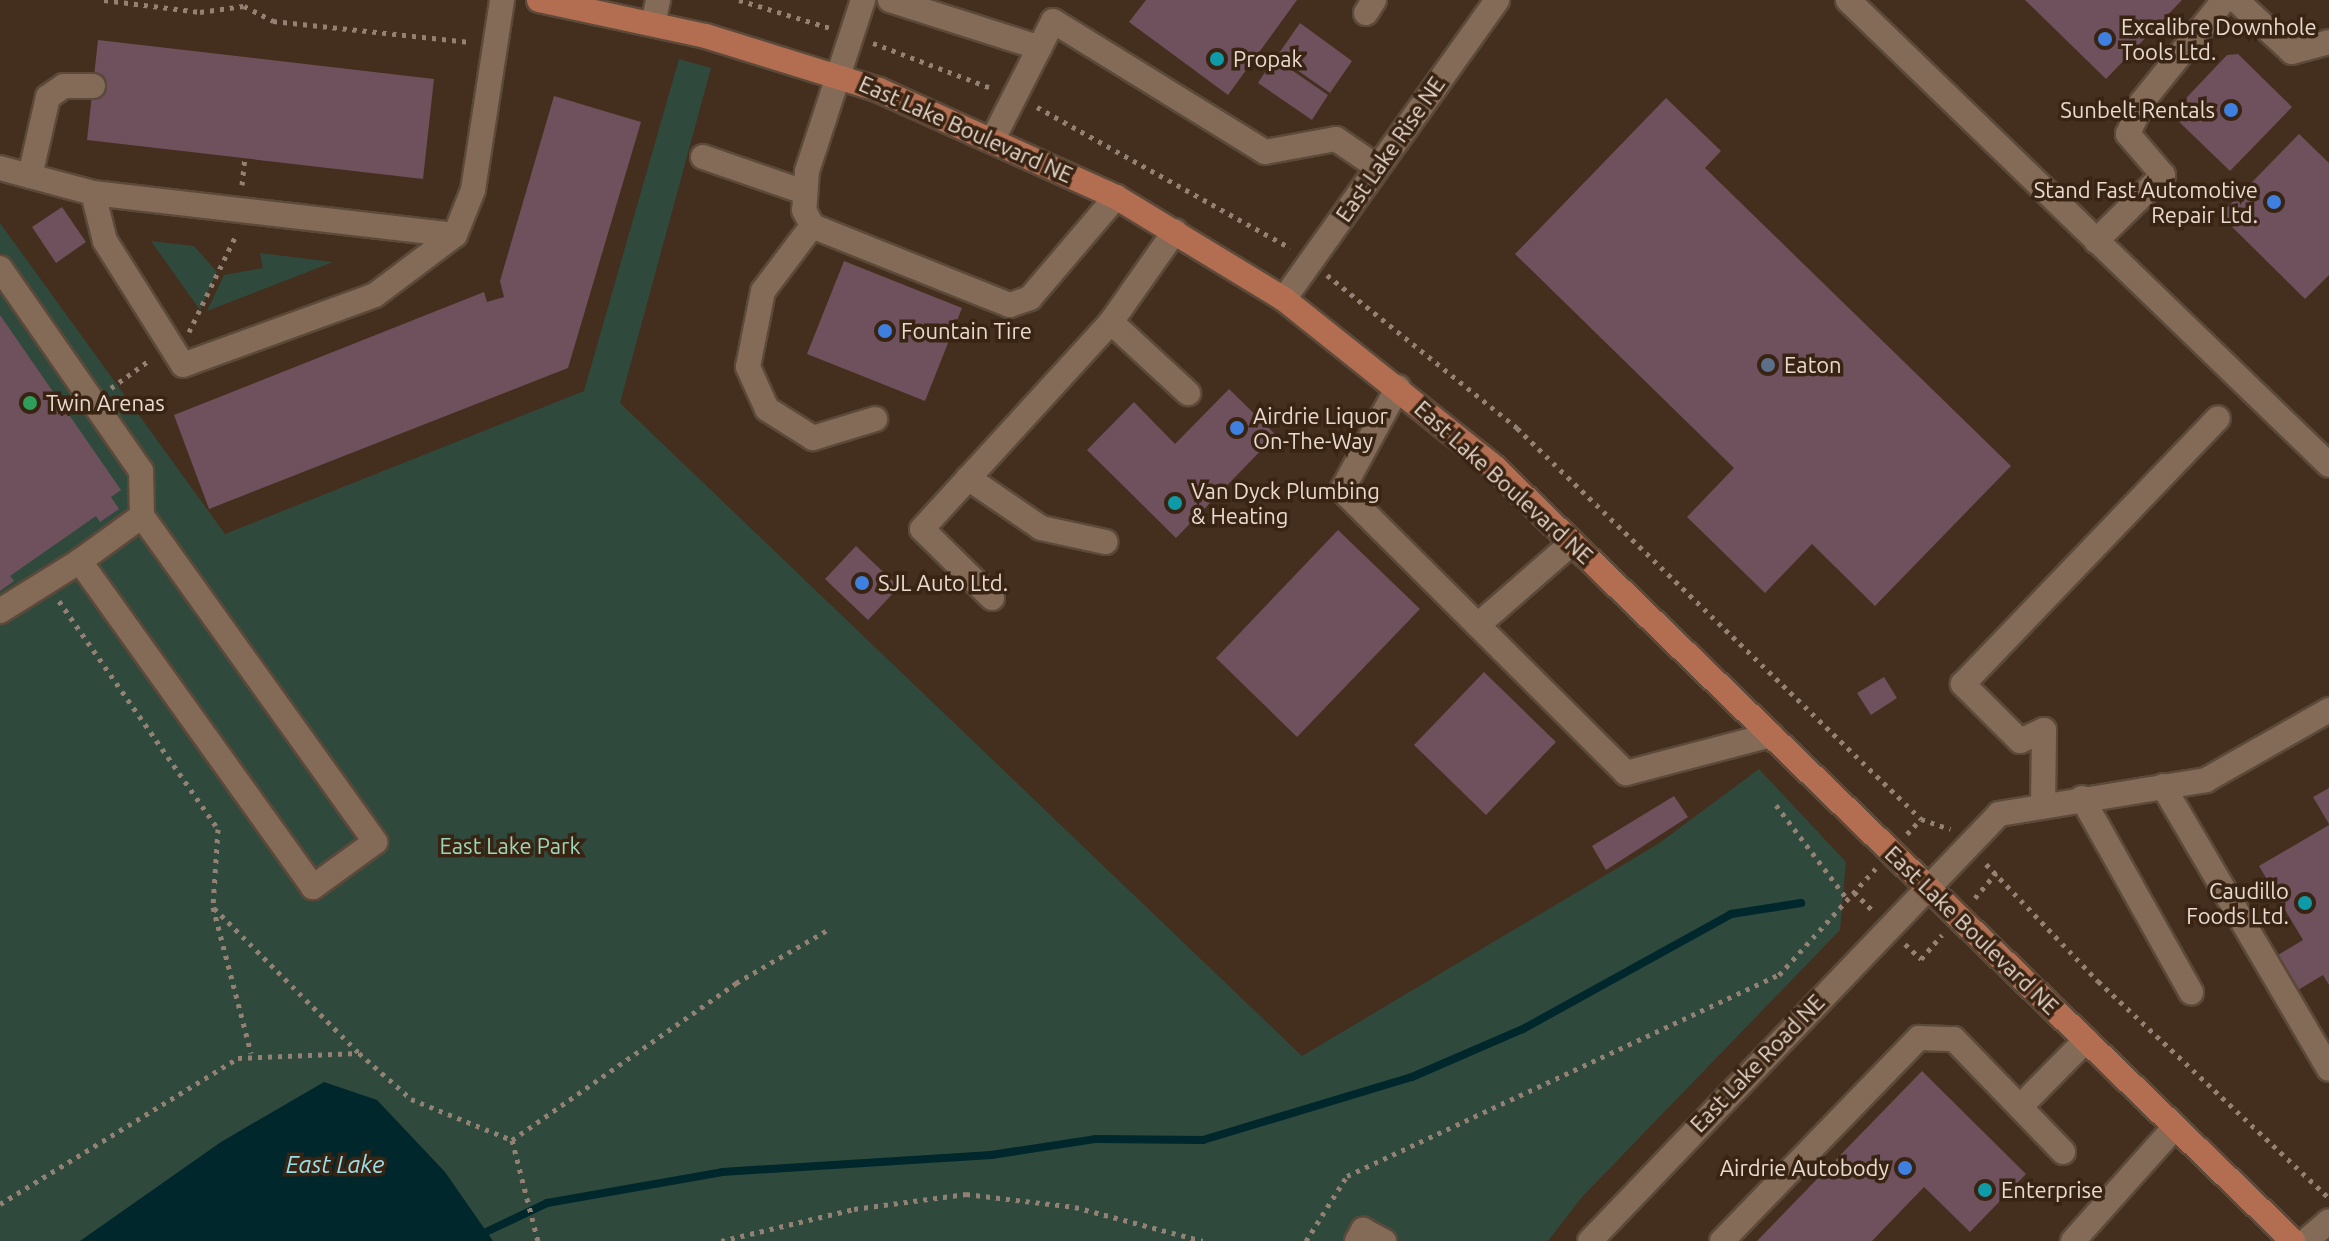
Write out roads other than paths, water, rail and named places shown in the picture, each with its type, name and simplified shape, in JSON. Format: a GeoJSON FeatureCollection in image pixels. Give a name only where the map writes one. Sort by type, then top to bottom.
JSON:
{"type":"FeatureCollection","features":[{"type":"Feature","properties":{"kind":"main road","name":"East Lake Boulevard NE"},"geometry":{"type":"LineString","coordinates":[[539,0],[656,12],[839,74],[994,137],[1116,197],[1284,299],[1398,387],[1572,543],[2291,1239]]}},
{"type":"Feature","properties":{"kind":"street"},"geometry":{"type":"LineString","coordinates":[[93,193],[105,241],[183,365],[375,295],[455,235],[473,190],[502,0]]}},
{"type":"Feature","properties":{"kind":"street"},"geometry":{"type":"LineString","coordinates":[[812,226],[804,192],[863,0]]}},
{"type":"Feature","properties":{"kind":"street"},"geometry":{"type":"LineString","coordinates":[[890,0],[1040,48]]}},
{"type":"Feature","properties":{"kind":"street","name":"East Lake Rise NE"},"geometry":{"type":"LineString","coordinates":[[1284,299],[1497,0]]}},
{"type":"Feature","properties":{"kind":"street"},"geometry":{"type":"LineString","coordinates":[[1848,0],[2329,465]]}},
{"type":"Feature","properties":{"kind":"street"},"geometry":{"type":"LineString","coordinates":[[2096,241],[2163,175],[2128,134],[2142,102],[2224,0]]}},
{"type":"Feature","properties":{"kind":"street"},"geometry":{"type":"LineString","coordinates":[[2236,0],[2292,52],[2329,42]]}},
{"type":"Feature","properties":{"kind":"street"},"geometry":{"type":"LineString","coordinates":[[994,137],[1058,10],[1265,152],[1336,139],[1377,167]]}},
{"type":"Feature","properties":{"kind":"street"},"geometry":{"type":"LineString","coordinates":[[30,176],[48,97],[64,86],[93,86]]}},
{"type":"Feature","properties":{"kind":"street"},"geometry":{"type":"LineString","coordinates":[[703,157],[804,192]]}},
{"type":"Feature","properties":{"kind":"street"},"geometry":{"type":"LineString","coordinates":[[0,168],[93,193],[455,235]]}},
{"type":"Feature","properties":{"kind":"street"},"geometry":{"type":"LineString","coordinates":[[812,226],[1010,305],[1030,298],[1116,197]]}},
{"type":"Feature","properties":{"kind":"street"},"geometry":{"type":"LineString","coordinates":[[812,226],[763,291],[748,367],[767,409],[813,438],[875,419]]}},
{"type":"Feature","properties":{"kind":"street"},"geometry":{"type":"LineString","coordinates":[[992,598],[922,529],[1111,322],[1175,231]]}},
{"type":"Feature","properties":{"kind":"street"},"geometry":{"type":"LineString","coordinates":[[0,268],[141,471],[142,516],[375,842],[313,887],[80,561]]}},
{"type":"Feature","properties":{"kind":"street"},"geometry":{"type":"LineString","coordinates":[[1111,322],[1188,393]]}},
{"type":"Feature","properties":{"kind":"street"},"geometry":{"type":"LineString","coordinates":[[1398,387],[1342,490],[1626,773],[1771,735]]}},
{"type":"Feature","properties":{"kind":"street"},"geometry":{"type":"LineString","coordinates":[[2043,806],[2044,730],[2020,741],[1963,684],[2218,418]]}},
{"type":"Feature","properties":{"kind":"street"},"geometry":{"type":"LineString","coordinates":[[968,478],[1041,528],[1105,542]]}},
{"type":"Feature","properties":{"kind":"street"},"geometry":{"type":"LineString","coordinates":[[0,611],[44,579],[80,561],[142,516]]}},
{"type":"Feature","properties":{"kind":"street"},"geometry":{"type":"LineString","coordinates":[[1478,625],[1572,543]]}},
{"type":"Feature","properties":{"kind":"street","name":"East Lake Road NE"},"geometry":{"type":"LineString","coordinates":[[1590,1241],[1999,814],[2206,780],[2329,710]]}},
{"type":"Feature","properties":{"kind":"street"},"geometry":{"type":"LineString","coordinates":[[2163,786],[2329,1069]]}},
{"type":"Feature","properties":{"kind":"street"},"geometry":{"type":"LineString","coordinates":[[2082,798],[2191,992]]}},
{"type":"Feature","properties":{"kind":"street"},"geometry":{"type":"LineString","coordinates":[[1722,1241],[1919,1038],[1954,1039],[2063,1152]]}},
{"type":"Feature","properties":{"kind":"street"},"geometry":{"type":"LineString","coordinates":[[2020,1107],[2086,1040]]}},
{"type":"Feature","properties":{"kind":"street"},"geometry":{"type":"LineString","coordinates":[[2073,1241],[2175,1127]]}},
{"type":"Feature","properties":{"kind":"street"},"geometry":{"type":"LineString","coordinates":[[2291,1239],[2329,1221]]}},
{"type":"Feature","properties":{"kind":"street"},"geometry":{"type":"LineString","coordinates":[[1357,1241],[1363,1230],[1384,1241]]}},
{"type":"Feature","properties":{"kind":"water","name":"East Lake"},"geometry":{"type":"Polygon","coordinates":[[[324,1082],[377,1100],[445,1172],[493,1241],[80,1241],[221,1142],[324,1082]]]}},
{"type":"Feature","properties":{"kind":"waterway"},"geometry":{"type":"LineString","coordinates":[[486,1232],[547,1203],[722,1172],[991,1155],[1095,1139],[1203,1140],[1412,1077],[1523,1029],[1731,914],[1801,903]]}},
{"type":"Feature","properties":{"kind":"place","name":"Excalibre Downhole Tools Ltd."},"geometry":{"type":"Point","coordinates":[2105,39]}},
{"type":"Feature","properties":{"kind":"place","name":"Propak"},"geometry":{"type":"Point","coordinates":[1217,59]}},
{"type":"Feature","properties":{"kind":"place","name":"Sunbelt Rentals"},"geometry":{"type":"Point","coordinates":[2231,110]}},
{"type":"Feature","properties":{"kind":"place","name":"Stand Fast Automotive Repair Ltd."},"geometry":{"type":"Point","coordinates":[2274,202]}},
{"type":"Feature","properties":{"kind":"place","name":"Fountain Tire"},"geometry":{"type":"Point","coordinates":[885,331]}},
{"type":"Feature","properties":{"kind":"place","name":"Eaton"},"geometry":{"type":"Point","coordinates":[1768,365]}},
{"type":"Feature","properties":{"kind":"place","name":"Twin Arenas"},"geometry":{"type":"Point","coordinates":[30,403]}},
{"type":"Feature","properties":{"kind":"place","name":"Airdrie Liquor On-The-Way"},"geometry":{"type":"Point","coordinates":[1237,428]}},
{"type":"Feature","properties":{"kind":"place","name":"Van Dyck Plumbing & Heating"},"geometry":{"type":"Point","coordinates":[1175,503]}},
{"type":"Feature","properties":{"kind":"place","name":"SJL Auto Ltd."},"geometry":{"type":"Point","coordinates":[862,583]}},
{"type":"Feature","properties":{"kind":"place","name":"Caudillo Foods Ltd."},"geometry":{"type":"Point","coordinates":[2305,903]}},
{"type":"Feature","properties":{"kind":"place","name":"Airdrie Autobody"},"geometry":{"type":"Point","coordinates":[1905,1168]}},
{"type":"Feature","properties":{"kind":"place","name":"Enterprise"},"geometry":{"type":"Point","coordinates":[1985,1190]}},
{"type":"Feature","properties":{"kind":"park label","name":"East Lake Park"},"geometry":{"type":"Point","coordinates":[510,846]}}]}
